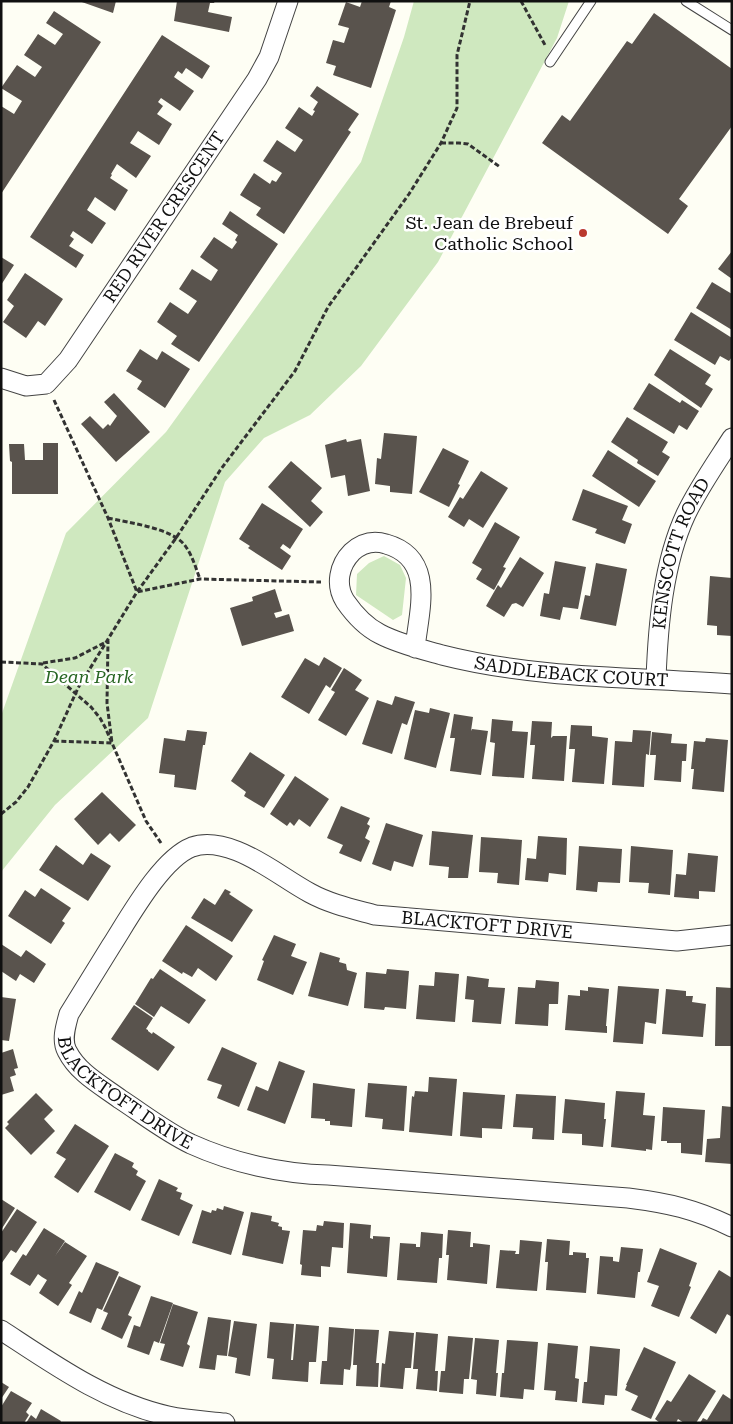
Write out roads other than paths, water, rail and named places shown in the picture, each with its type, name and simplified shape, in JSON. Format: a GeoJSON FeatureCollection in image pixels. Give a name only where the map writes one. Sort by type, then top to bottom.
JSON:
{"type":"FeatureCollection","features":[{"type":"Feature","properties":{"kind":"street","name":"RED RIVER CRESCENT"},"geometry":{"type":"LineString","coordinates":[[1,378],[26,386],[46,384],[68,360],[257,79],[269,57],[288,1]]}},
{"type":"Feature","properties":{"kind":"street","name":"KENSCOTT ROAD"},"geometry":{"type":"LineString","coordinates":[[656,680],[657,641],[673,550],[686,514],[732,438]]}},
{"type":"Feature","properties":{"kind":"street","name":"SADDLEBACK COURT"},"geometry":{"type":"LineString","coordinates":[[415,648],[422,587],[419,573],[410,557],[396,546],[371,541],[357,548],[345,559],[339,582],[341,595],[359,618],[380,634],[415,648],[475,663],[518,670],[732,684]]}},
{"type":"Feature","properties":{"kind":"street","name":"BLACKTOFT DRIVE"},"geometry":{"type":"LineString","coordinates":[[732,935],[677,941],[375,915],[337,904],[312,894],[249,857],[230,849],[199,845],[186,850],[173,860],[160,873],[138,902],[74,1005],[69,1014],[64,1034],[66,1050],[78,1068],[136,1109],[190,1143],[222,1156],[301,1174],[628,1198],[686,1208],[732,1227]]}},
{"type":"Feature","properties":{"kind":"street"},"geometry":{"type":"LineString","coordinates":[[1,1330],[105,1394],[168,1416],[225,1423]]}},
{"type":"Feature","properties":{"kind":"lane"},"geometry":{"type":"LineString","coordinates":[[551,60],[591,1]]}},
{"type":"Feature","properties":{"kind":"lane"},"geometry":{"type":"LineString","coordinates":[[686,1],[732,30]]}},
{"type":"Feature","properties":{"kind":"place","name":"St. Jean de Brebeuf Catholic School"},"geometry":{"type":"Point","coordinates":[583,233]}},
{"type":"Feature","properties":{"kind":"park label","name":"Dean Park"},"geometry":{"type":"Point","coordinates":[89,677]}}]}
